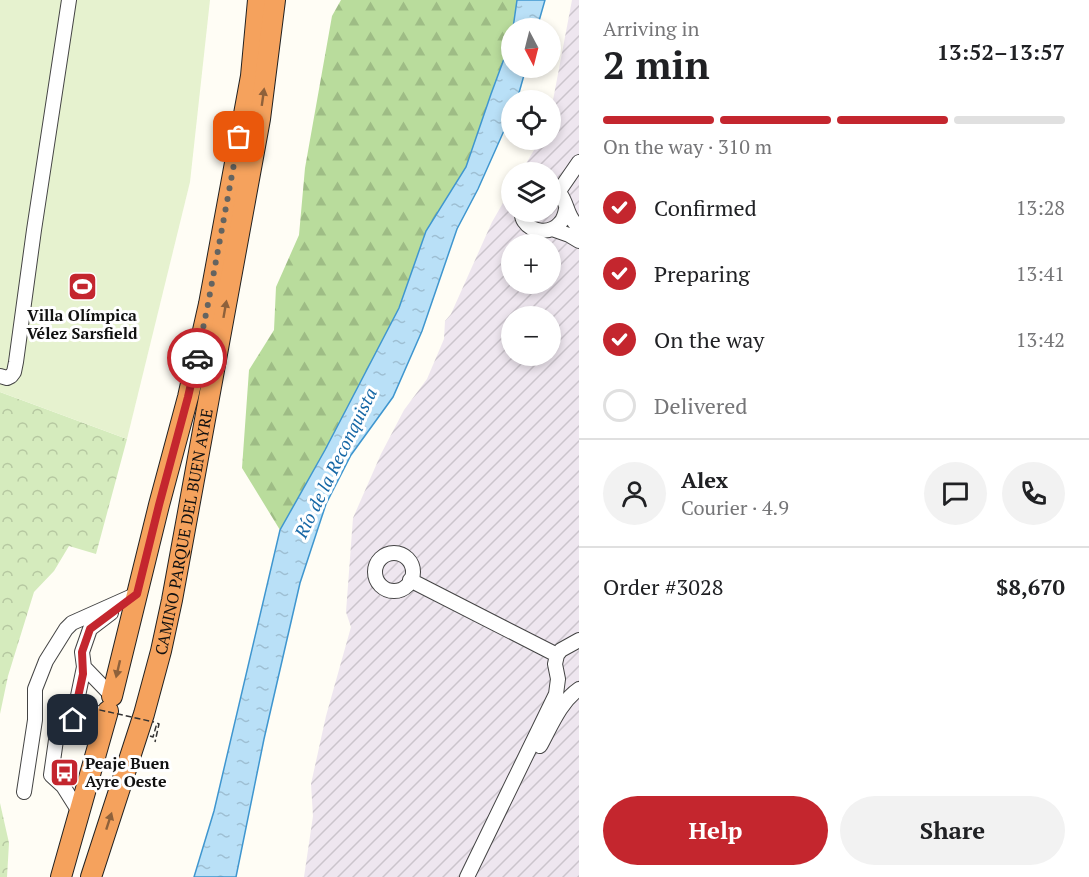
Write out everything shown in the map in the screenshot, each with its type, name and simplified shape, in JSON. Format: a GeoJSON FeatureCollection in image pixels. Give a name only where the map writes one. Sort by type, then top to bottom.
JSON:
{"type":"FeatureCollection","features":[{"type":"Feature","properties":{"kind":"highway","name":"CAMINO PARQUE DEL BUEN AYRE"},"geometry":{"type":"LineString","coordinates":[[62,877],[110,703],[188,397],[251,76],[258,0]]}},
{"type":"Feature","properties":{"kind":"highway","name":"CAMINO PARQUE DEL BUEN AYRE"},"geometry":{"type":"LineString","coordinates":[[91,877],[144,714],[166,630],[260,118],[275,0]]}},
{"type":"Feature","properties":{"kind":"lane"},"geometry":{"type":"LineString","coordinates":[[0,376],[7,378],[12,376],[16,362],[69,0]]}},
{"type":"Feature","properties":{"kind":"lane"},"geometry":{"type":"LineString","coordinates":[[561,182],[579,162]]}},
{"type":"Feature","properties":{"kind":"lane"},"geometry":{"type":"LineString","coordinates":[[561,196],[565,200],[570,218],[579,227]]}},
{"type":"Feature","properties":{"kind":"lane"},"geometry":{"type":"LineString","coordinates":[[552,230],[560,224],[566,209]]}},
{"type":"Feature","properties":{"kind":"lane"},"geometry":{"type":"LineString","coordinates":[[524,222],[532,228],[542,231],[552,230],[579,241]]}},
{"type":"Feature","properties":{"kind":"lane"},"geometry":{"type":"LineString","coordinates":[[410,580],[557,655]]}},
{"type":"Feature","properties":{"kind":"lane"},"geometry":{"type":"LineString","coordinates":[[73,720],[84,667],[82,652],[90,629],[137,594]]}},
{"type":"Feature","properties":{"kind":"lane"},"geometry":{"type":"LineString","coordinates":[[24,792],[34,720],[35,689],[46,661],[72,623],[137,594]]}},
{"type":"Feature","properties":{"kind":"lane"},"geometry":{"type":"LineString","coordinates":[[466,877],[556,694],[557,655],[561,650],[578,642]]}},
{"type":"Feature","properties":{"kind":"lane"},"geometry":{"type":"LineString","coordinates":[[51,775],[56,740],[73,720],[110,703],[84,667]]}},
{"type":"Feature","properties":{"kind":"lane"},"geometry":{"type":"LineString","coordinates":[[558,679],[569,687],[579,689]]}},
{"type":"Feature","properties":{"kind":"lane"},"geometry":{"type":"LineString","coordinates":[[475,877],[548,732],[570,695],[579,689]]}},
{"type":"Feature","properties":{"kind":"lane"},"geometry":{"type":"LineString","coordinates":[[29,758],[63,786],[80,813]]}},
{"type":"Feature","properties":{"kind":"path"},"geometry":{"type":"LineString","coordinates":[[74,704],[154,722],[150,736],[153,737],[157,723],[159,724],[155,742]]}},
{"type":"Feature","properties":{"kind":"shaded area"},"geometry":{"type":"Polygon","coordinates":[[[572,0],[579,0],[579,877],[304,877],[313,816],[311,784],[326,716],[351,627],[346,612],[353,518],[381,454],[404,410],[427,379],[444,339],[445,321],[451,314],[501,206],[501,222],[561,222],[561,162],[527,162],[534,150],[561,150],[561,90],[555,90],[557,78],[561,78],[561,57],[572,0]]]}},
{"type":"Feature","properties":{"kind":"green space","name":"Villa Olímpica Vélez Sarsfield"},"geometry":{"type":"Polygon","coordinates":[[[0,0],[210,0],[190,182],[127,439],[0,392],[0,0]]]}},
{"type":"Feature","properties":{"kind":"green space"},"geometry":{"type":"Polygon","coordinates":[[[341,0],[517,0],[514,18],[501,18],[501,67],[466,167],[426,231],[399,308],[325,450],[280,530],[242,468],[249,370],[274,330],[276,287],[299,235],[305,168],[332,16],[341,0]]]}},
{"type":"Feature","properties":{"kind":"green space"},"geometry":{"type":"Polygon","coordinates":[[[0,392],[127,439],[96,554],[69,546],[54,571],[34,592],[8,676],[0,714],[0,392]]]}},
{"type":"Feature","properties":{"kind":"green space"},"geometry":{"type":"Polygon","coordinates":[[[0,803],[9,843],[7,877],[0,877],[0,803]]]}},
{"type":"Feature","properties":{"kind":"water"},"geometry":{"type":"Polygon","coordinates":[[[517,0],[545,0],[540,18],[514,18],[517,0]]]}},
{"type":"Feature","properties":{"kind":"water","name":"Río de la Reconquista"},"geometry":{"type":"Polygon","coordinates":[[[501,67],[501,78],[523,78],[520,90],[501,90],[501,137],[457,229],[422,331],[393,397],[351,455],[326,504],[300,583],[264,739],[236,877],[194,877],[214,811],[280,530],[325,450],[399,308],[426,231],[466,167],[501,67]]]}},
{"type":"Feature","properties":{"kind":"way so far"},"geometry":{"type":"LineString","coordinates":[[197,358],[239,137]]}},
{"type":"Feature","properties":{"kind":"place","name":"Villa Olímpica Vélez Sarsfield"},"geometry":{"type":"Point","coordinates":[82,287]}},
{"type":"Feature","properties":{"kind":"place","name":"Peaje Buen Ayre Oeste"},"geometry":{"type":"Point","coordinates":[64,772]}},
{"type":"Feature","properties":{"kind":"route"},"geometry":{"type":"LineString","coordinates":[[73,720],[84,667],[82,652],[90,629],[137,594],[197,358]]}}]}
